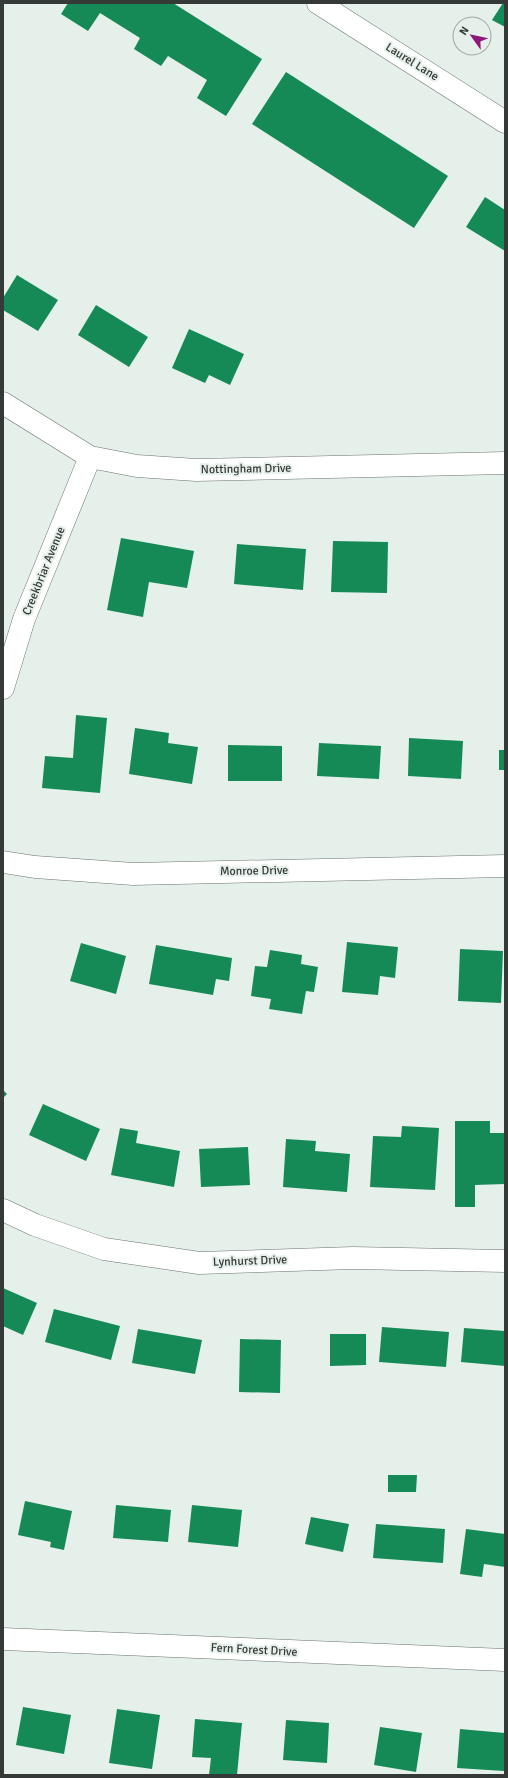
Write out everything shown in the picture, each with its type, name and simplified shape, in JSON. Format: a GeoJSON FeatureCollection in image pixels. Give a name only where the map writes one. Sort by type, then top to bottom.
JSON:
{"type":"FeatureCollection","features":[{"type":"Feature","properties":{"kind":"street","name":"Laurel Lane"},"geometry":{"type":"LineString","coordinates":[[318,3],[505,122]]}},
{"type":"Feature","properties":{"kind":"street","name":"Nottingham Drive"},"geometry":{"type":"LineString","coordinates":[[3,403],[90,457],[137,466],[196,470],[505,463]]}},
{"type":"Feature","properties":{"kind":"street","name":"Creekbriar Avenue"},"geometry":{"type":"LineString","coordinates":[[3,688],[24,619],[90,457]]}},
{"type":"Feature","properties":{"kind":"street","name":"Monroe Drive"},"geometry":{"type":"LineString","coordinates":[[3,862],[35,867],[133,874],[505,866]]}},
{"type":"Feature","properties":{"kind":"street","name":"Lynhurst Drive"},"geometry":{"type":"LineString","coordinates":[[3,1210],[35,1225],[104,1249],[198,1262],[354,1258],[505,1261]]}},
{"type":"Feature","properties":{"kind":"street","name":"Fern Forest Drive"},"geometry":{"type":"LineString","coordinates":[[3,1639],[130,1646],[215,1647],[365,1655],[505,1660]]}},
{"type":"Feature","properties":{"kind":"building"},"geometry":{"type":"Polygon","coordinates":[[[68,3],[173,3],[262,59],[226,116],[197,98],[207,80],[168,56],[161,66],[134,49],[140,38],[100,13],[88,31],[61,14],[68,3]]]}},
{"type":"Feature","properties":{"kind":"building"},"geometry":{"type":"Polygon","coordinates":[[[503,3],[505,3],[505,27],[492,20],[503,3]]]}},
{"type":"Feature","properties":{"kind":"building"},"geometry":{"type":"Polygon","coordinates":[[[286,72],[448,176],[414,228],[252,124],[286,72]]]}},
{"type":"Feature","properties":{"kind":"building"},"geometry":{"type":"Polygon","coordinates":[[[485,197],[505,210],[505,251],[466,227],[485,197]]]}},
{"type":"Feature","properties":{"kind":"building"},"geometry":{"type":"Polygon","coordinates":[[[17,275],[58,300],[38,331],[3,310],[3,298],[17,275]]]}},
{"type":"Feature","properties":{"kind":"building"},"geometry":{"type":"Polygon","coordinates":[[[96,305],[148,337],[129,367],[78,335],[96,305]]]}},
{"type":"Feature","properties":{"kind":"building"},"geometry":{"type":"Polygon","coordinates":[[[189,329],[244,354],[230,385],[209,375],[205,383],[172,368],[189,329]]]}},
{"type":"Feature","properties":{"kind":"building"},"geometry":{"type":"Polygon","coordinates":[[[121,538],[194,551],[187,588],[149,582],[143,617],[107,610],[121,538]]]}},
{"type":"Feature","properties":{"kind":"building"},"geometry":{"type":"Polygon","coordinates":[[[333,541],[388,542],[387,593],[331,592],[333,541]]]}},
{"type":"Feature","properties":{"kind":"building"},"geometry":{"type":"Polygon","coordinates":[[[237,544],[306,549],[303,590],[234,584],[237,544]]]}},
{"type":"Feature","properties":{"kind":"building"},"geometry":{"type":"Polygon","coordinates":[[[76,715],[107,718],[100,793],[42,788],[45,756],[73,758],[76,715]]]}},
{"type":"Feature","properties":{"kind":"building"},"geometry":{"type":"Polygon","coordinates":[[[135,728],[169,733],[168,743],[198,747],[192,784],[129,774],[135,728]]]}},
{"type":"Feature","properties":{"kind":"building"},"geometry":{"type":"Polygon","coordinates":[[[409,738],[463,741],[461,779],[408,776],[409,738]]]}},
{"type":"Feature","properties":{"kind":"building"},"geometry":{"type":"Polygon","coordinates":[[[319,743],[381,746],[379,779],[317,776],[319,743]]]}},
{"type":"Feature","properties":{"kind":"building"},"geometry":{"type":"Polygon","coordinates":[[[228,745],[282,746],[282,781],[228,781],[228,745]]]}},
{"type":"Feature","properties":{"kind":"building"},"geometry":{"type":"Polygon","coordinates":[[[499,750],[505,750],[505,770],[499,770],[499,750]]]}},
{"type":"Feature","properties":{"kind":"building"},"geometry":{"type":"Polygon","coordinates":[[[347,942],[398,947],[395,978],[380,976],[378,995],[342,992],[347,942]]]}},
{"type":"Feature","properties":{"kind":"building"},"geometry":{"type":"Polygon","coordinates":[[[81,943],[126,956],[116,994],[70,981],[81,943]]]}},
{"type":"Feature","properties":{"kind":"building"},"geometry":{"type":"Polygon","coordinates":[[[156,945],[232,958],[229,981],[216,979],[213,995],[149,984],[156,945]]]}},
{"type":"Feature","properties":{"kind":"building"},"geometry":{"type":"Polygon","coordinates":[[[460,949],[503,951],[501,1003],[458,1001],[460,949]]]}},
{"type":"Feature","properties":{"kind":"building"},"geometry":{"type":"Polygon","coordinates":[[[270,950],[302,955],[301,964],[318,967],[314,992],[306,991],[302,1014],[269,1009],[271,999],[251,996],[255,966],[267,967],[270,950]]]}},
{"type":"Feature","properties":{"kind":"building"},"geometry":{"type":"Polygon","coordinates":[[[3,1090],[7,1094],[3,1098],[3,1090]]]}},
{"type":"Feature","properties":{"kind":"building"},"geometry":{"type":"Polygon","coordinates":[[[43,1104],[100,1129],[86,1161],[29,1135],[43,1104]]]}},
{"type":"Feature","properties":{"kind":"building"},"geometry":{"type":"Polygon","coordinates":[[[455,1121],[490,1121],[490,1133],[505,1133],[505,1184],[475,1185],[475,1207],[455,1207],[455,1121]]]}},
{"type":"Feature","properties":{"kind":"building"},"geometry":{"type":"Polygon","coordinates":[[[402,1126],[439,1128],[435,1190],[370,1187],[373,1136],[401,1137],[402,1126]]]}},
{"type":"Feature","properties":{"kind":"building"},"geometry":{"type":"Polygon","coordinates":[[[120,1128],[138,1131],[136,1143],[180,1151],[174,1187],[111,1175],[120,1128]]]}},
{"type":"Feature","properties":{"kind":"building"},"geometry":{"type":"Polygon","coordinates":[[[286,1139],[316,1141],[315,1151],[350,1154],[347,1192],[283,1187],[286,1139]]]}},
{"type":"Feature","properties":{"kind":"building"},"geometry":{"type":"Polygon","coordinates":[[[248,1147],[250,1185],[201,1187],[199,1149],[248,1147]]]}},
{"type":"Feature","properties":{"kind":"building"},"geometry":{"type":"Polygon","coordinates":[[[3,1288],[37,1303],[23,1335],[3,1326],[3,1288]]]}},
{"type":"Feature","properties":{"kind":"building"},"geometry":{"type":"Polygon","coordinates":[[[54,1309],[120,1326],[111,1360],[45,1342],[54,1309]]]}},
{"type":"Feature","properties":{"kind":"building"},"geometry":{"type":"Polygon","coordinates":[[[382,1327],[449,1332],[446,1367],[379,1362],[382,1327]]]}},
{"type":"Feature","properties":{"kind":"building"},"geometry":{"type":"Polygon","coordinates":[[[464,1328],[505,1331],[505,1366],[461,1362],[464,1328]]]}},
{"type":"Feature","properties":{"kind":"building"},"geometry":{"type":"Polygon","coordinates":[[[138,1329],[202,1340],[195,1374],[132,1363],[138,1329]]]}},
{"type":"Feature","properties":{"kind":"building"},"geometry":{"type":"Polygon","coordinates":[[[330,1334],[366,1334],[366,1365],[330,1366],[330,1334]]]}},
{"type":"Feature","properties":{"kind":"building"},"geometry":{"type":"Polygon","coordinates":[[[240,1339],[281,1340],[280,1393],[239,1392],[240,1339]]]}},
{"type":"Feature","properties":{"kind":"building"},"geometry":{"type":"Polygon","coordinates":[[[388,1475],[417,1475],[416,1492],[388,1492],[388,1475]]]}},
{"type":"Feature","properties":{"kind":"building"},"geometry":{"type":"Polygon","coordinates":[[[25,1501],[72,1511],[64,1550],[50,1547],[51,1542],[18,1535],[25,1501]]]}},
{"type":"Feature","properties":{"kind":"building"},"geometry":{"type":"Polygon","coordinates":[[[116,1505],[171,1510],[168,1542],[113,1538],[116,1505]]]}},
{"type":"Feature","properties":{"kind":"building"},"geometry":{"type":"Polygon","coordinates":[[[192,1505],[242,1510],[238,1547],[188,1542],[192,1505]]]}},
{"type":"Feature","properties":{"kind":"building"},"geometry":{"type":"Polygon","coordinates":[[[311,1517],[349,1524],[343,1552],[305,1544],[311,1517]]]}},
{"type":"Feature","properties":{"kind":"building"},"geometry":{"type":"Polygon","coordinates":[[[376,1524],[445,1529],[443,1563],[373,1558],[376,1524]]]}},
{"type":"Feature","properties":{"kind":"building"},"geometry":{"type":"Polygon","coordinates":[[[466,1529],[505,1534],[505,1567],[484,1564],[482,1577],[460,1574],[466,1529]]]}},
{"type":"Feature","properties":{"kind":"building"},"geometry":{"type":"Polygon","coordinates":[[[23,1707],[71,1715],[64,1754],[16,1745],[23,1707]]]}},
{"type":"Feature","properties":{"kind":"building"},"geometry":{"type":"Polygon","coordinates":[[[117,1709],[160,1715],[152,1769],[109,1763],[117,1709]]]}},
{"type":"Feature","properties":{"kind":"building"},"geometry":{"type":"Polygon","coordinates":[[[195,1719],[242,1723],[237,1775],[209,1775],[211,1758],[192,1757],[195,1719]]]}},
{"type":"Feature","properties":{"kind":"building"},"geometry":{"type":"Polygon","coordinates":[[[286,1720],[329,1723],[327,1763],[283,1760],[286,1720]]]}},
{"type":"Feature","properties":{"kind":"building"},"geometry":{"type":"Polygon","coordinates":[[[380,1727],[422,1733],[416,1772],[374,1765],[380,1727]]]}},
{"type":"Feature","properties":{"kind":"building"},"geometry":{"type":"Polygon","coordinates":[[[460,1729],[505,1733],[504,1771],[457,1768],[460,1729]]]}}]}
